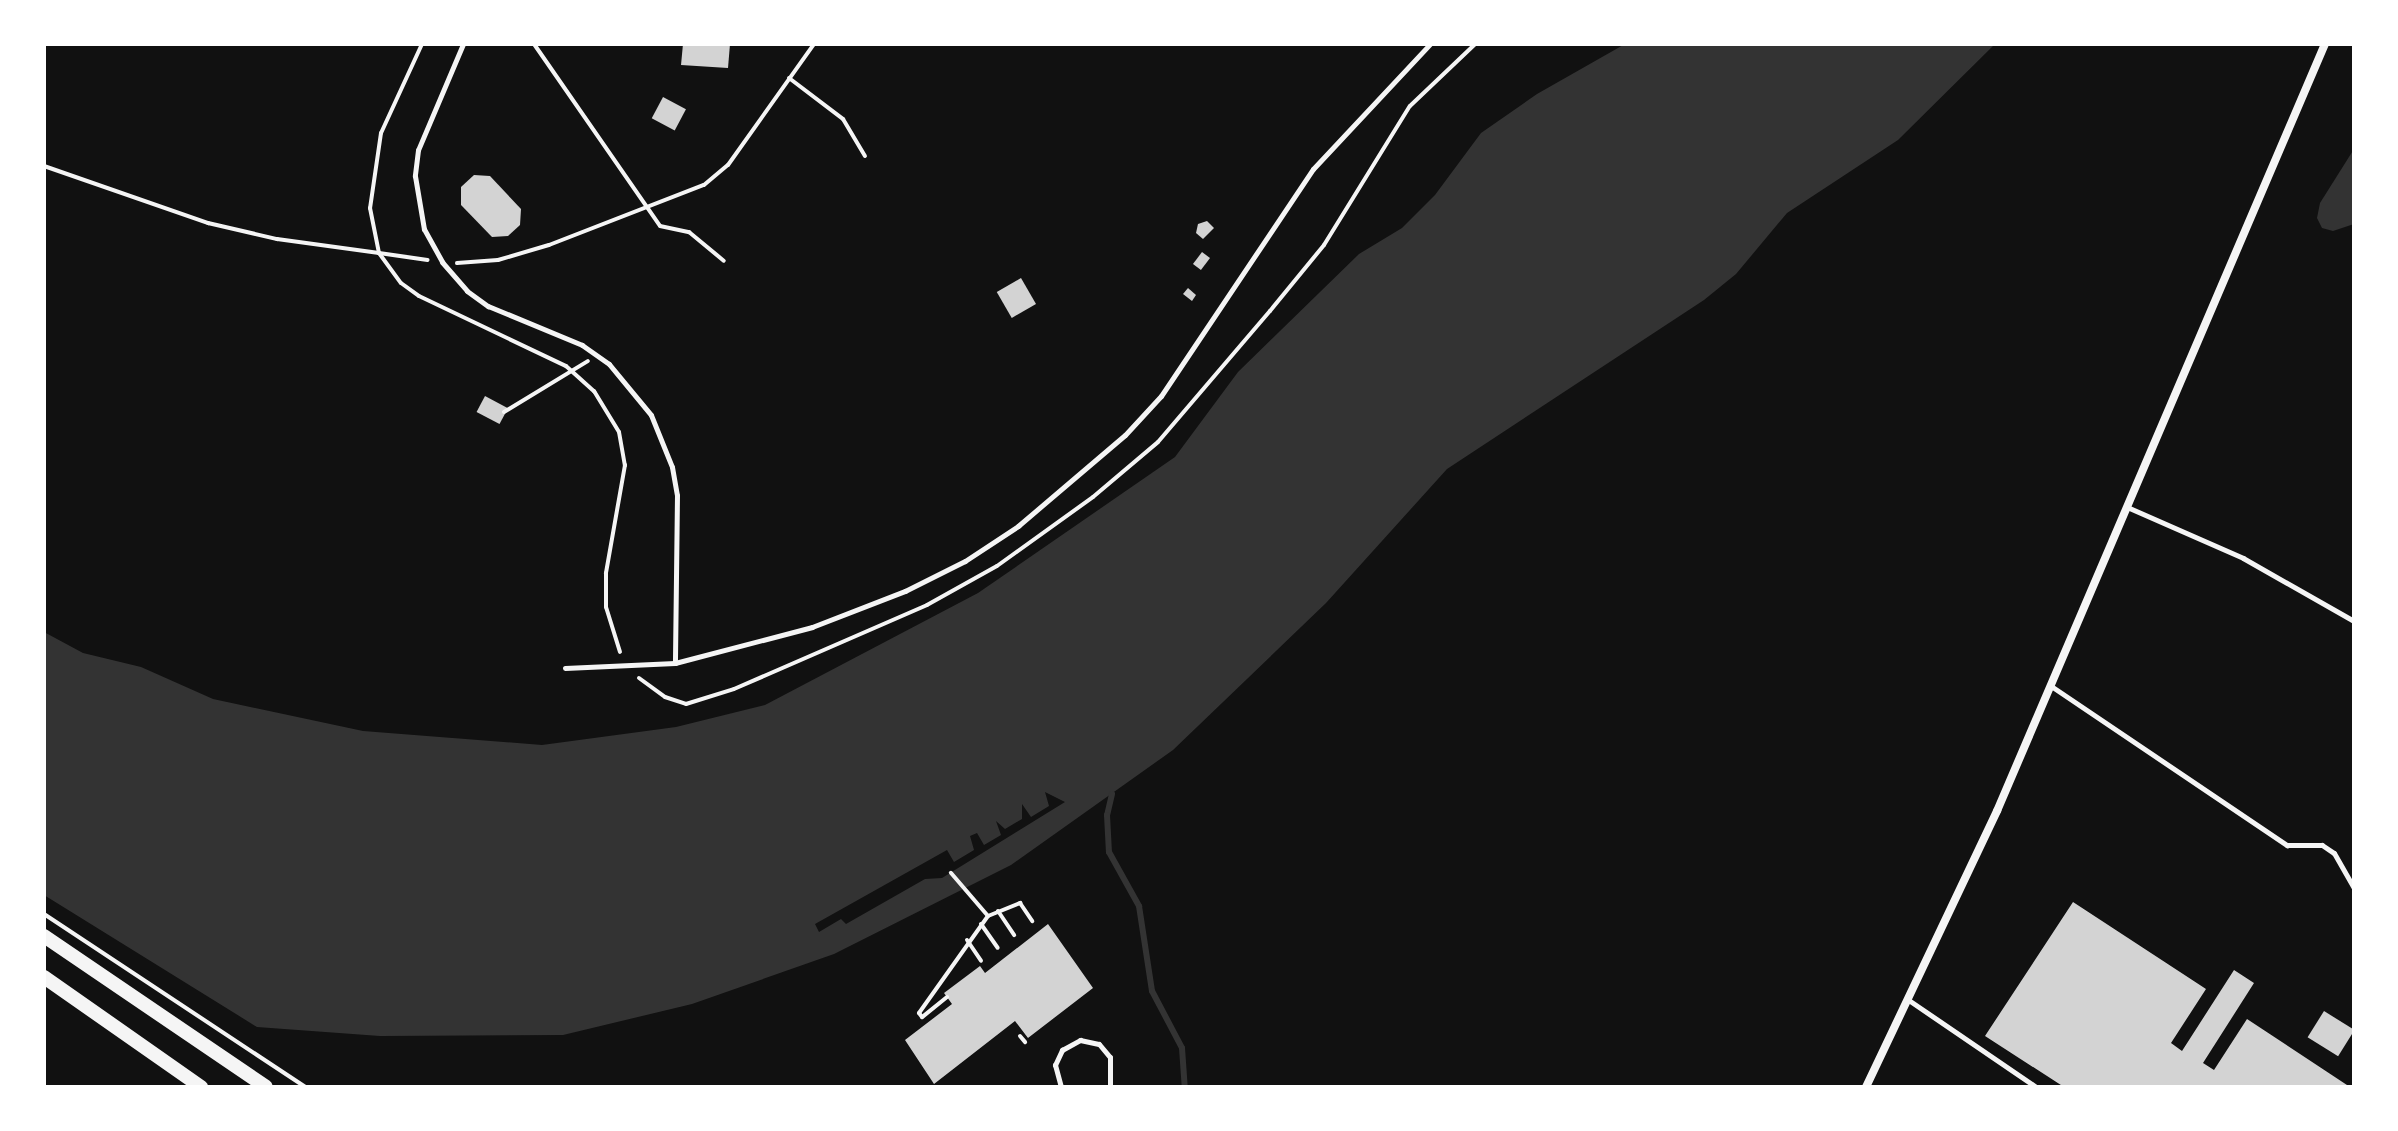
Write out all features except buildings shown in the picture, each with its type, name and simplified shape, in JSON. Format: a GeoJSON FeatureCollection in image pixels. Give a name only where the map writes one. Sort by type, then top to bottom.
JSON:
{"type":"FeatureCollection","features":[{"type":"Feature","properties":{"kind":"main road"},"geometry":{"type":"LineString","coordinates":[[44,936],[266,1087]]}},
{"type":"Feature","properties":{"kind":"main road"},"geometry":{"type":"LineString","coordinates":[[44,977],[201,1087]]}},
{"type":"Feature","properties":{"kind":"street"},"geometry":{"type":"LineString","coordinates":[[1866,1087],[1910,1001],[2051,686],[2325,44]]}},
{"type":"Feature","properties":{"kind":"lane"},"geometry":{"type":"LineString","coordinates":[[463,44],[418,150],[418,205],[442,262],[488,306],[552,330],[596,355],[632,388],[651,415],[672,467],[677,495],[675,663]]}},
{"type":"Feature","properties":{"kind":"lane"},"geometry":{"type":"LineString","coordinates":[[565,668],[675,663],[844,617],[965,561],[1018,526],[1125,435],[1161,396],[1313,169],[1430,44]]}},
{"type":"Feature","properties":{"kind":"lane"},"geometry":{"type":"LineString","coordinates":[[2127,507],[2243,558],[2354,621]]}},
{"type":"Feature","properties":{"kind":"lane"},"geometry":{"type":"LineString","coordinates":[[2051,686],[2287,845],[2322,845],[2334,853],[2354,888]]}},
{"type":"Feature","properties":{"kind":"lane"},"geometry":{"type":"LineString","coordinates":[[1910,1001],[2036,1087]]}},
{"type":"Feature","properties":{"kind":"lane"},"geometry":{"type":"LineString","coordinates":[[1061,1087],[1055,1065],[1062,1050],[1080,1040],[1099,1044],[1110,1057],[1110,1087]]}},
{"type":"Feature","properties":{"kind":"path"},"geometry":{"type":"LineString","coordinates":[[422,44],[381,133],[372,167],[370,208],[379,253],[394,276],[419,296],[542,352],[573,372],[594,391],[619,432],[625,465],[606,573],[606,607],[626,666],[665,697],[686,704],[722,694],[927,605],[997,566],[1093,497],[1158,442],[1270,311],[1324,245],[1410,106],[1475,44]]}},
{"type":"Feature","properties":{"kind":"path"},"geometry":{"type":"LineString","coordinates":[[534,44],[619,161],[645,207],[660,226],[689,232],[724,261]]}},
{"type":"Feature","properties":{"kind":"path"},"geometry":{"type":"LineString","coordinates":[[44,166],[208,223],[277,239],[442,262],[498,260],[704,185],[728,165],[814,44]]}},
{"type":"Feature","properties":{"kind":"path"},"geometry":{"type":"LineString","coordinates":[[789,78],[843,119],[865,156]]}},
{"type":"Feature","properties":{"kind":"path"},"geometry":{"type":"LineString","coordinates":[[504,412],[596,355]]}},
{"type":"Feature","properties":{"kind":"path"},"geometry":{"type":"LineString","coordinates":[[951,873],[988,916]]}},
{"type":"Feature","properties":{"kind":"path"},"geometry":{"type":"LineString","coordinates":[[947,997],[922,1017],[919,1013],[967,940],[988,916],[1020,903],[1032,921]]}},
{"type":"Feature","properties":{"kind":"path"},"geometry":{"type":"LineString","coordinates":[[998,911],[1014,935]]}},
{"type":"Feature","properties":{"kind":"path"},"geometry":{"type":"LineString","coordinates":[[44,914],[305,1087]]}},
{"type":"Feature","properties":{"kind":"path"},"geometry":{"type":"LineString","coordinates":[[981,923],[998,948]]}},
{"type":"Feature","properties":{"kind":"path"},"geometry":{"type":"LineString","coordinates":[[967,940],[981,961]]}},
{"type":"Feature","properties":{"kind":"path"},"geometry":{"type":"LineString","coordinates":[[1020,1036],[1025,1042]]}},
{"type":"Feature","properties":{"kind":"shaded area"},"geometry":{"type":"Polygon","coordinates":[[[1625,44],[1995,44],[1898,140],[1787,213],[1736,274],[1704,300],[1447,469],[1326,603],[1173,750],[1011,865],[834,954],[692,1004],[563,1035],[380,1036],[257,1027],[44,895],[44,632],[83,653],[141,667],[213,699],[363,731],[542,745],[676,727],[765,705],[978,593],[1175,457],[1238,372],[1359,254],[1402,228],[1435,195],[1481,133],[1537,94],[1625,44]]]}},
{"type":"Feature","properties":{"kind":"shaded area"},"geometry":{"type":"Polygon","coordinates":[[[2354,149],[2354,224],[2333,231],[2322,228],[2317,218],[2320,203],[2354,149]]]}},
{"type":"Feature","properties":{"kind":"pier"},"geometry":{"type":"Polygon","coordinates":[[[1045,792],[1065,802],[942,878],[925,879],[846,924],[841,919],[819,932],[815,924],[947,850],[954,862],[974,850],[970,836],[977,833],[984,845],[1001,835],[996,821],[1005,829],[1022,819],[1022,804],[1031,817],[1049,806],[1045,792]]]}},
{"type":"Feature","properties":{"kind":"waterway"},"geometry":{"type":"LineString","coordinates":[[1112,794],[1107,815],[1109,852],[1139,906],[1152,991],[1182,1048],[1185,1087]]}}]}
